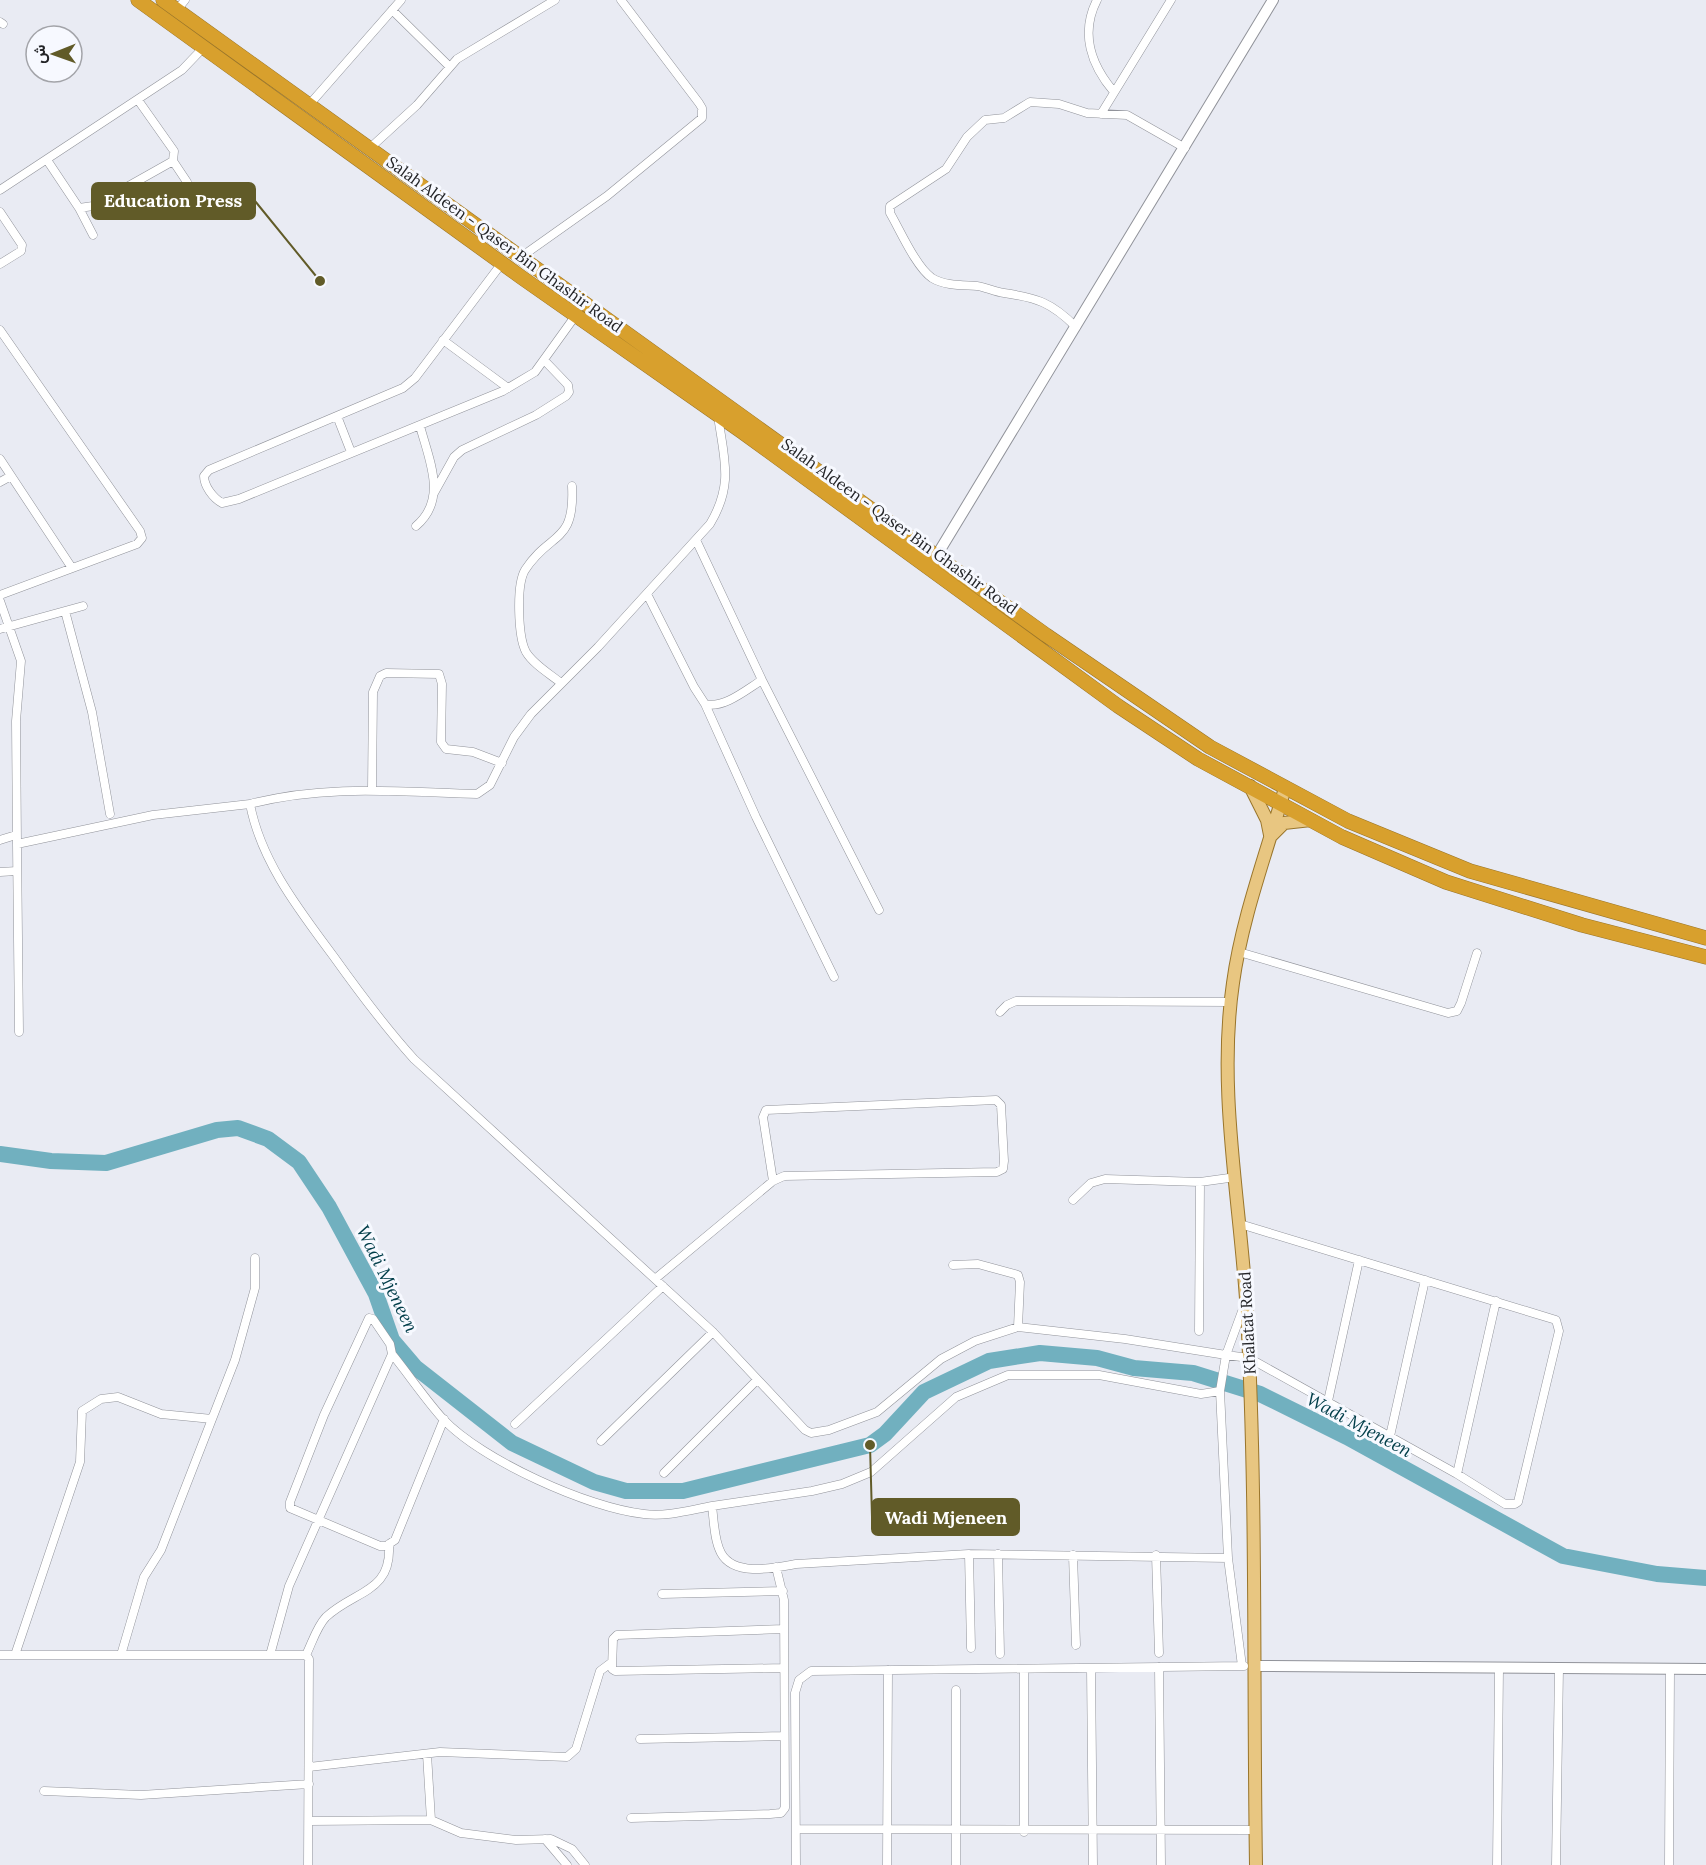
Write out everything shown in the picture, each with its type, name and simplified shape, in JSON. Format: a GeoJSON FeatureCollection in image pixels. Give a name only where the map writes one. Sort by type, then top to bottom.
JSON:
{"type":"FeatureCollection","features":[{"type":"Feature","properties":{"kind":"highway","name":"Salah Aldeen - Qaser Bin Ghashir Road"},"geometry":{"type":"LineString","coordinates":[[138,0],[502,263],[718,415],[1118,706],[1198,759],[1311,820],[1446,882],[1582,925],[1706,957]]}},
{"type":"Feature","properties":{"kind":"highway"},"geometry":{"type":"LineString","coordinates":[[163,0],[181,5],[309,105],[1046,635],[1210,747],[1348,821],[1470,871],[1706,938]]}},
{"type":"Feature","properties":{"kind":"highway"},"geometry":{"type":"LineString","coordinates":[[1198,759],[1210,747]]}},
{"type":"Feature","properties":{"kind":"main road"},"geometry":{"type":"LineString","coordinates":[[937,555],[1273,0]]}},
{"type":"Feature","properties":{"kind":"main road"},"geometry":{"type":"LineString","coordinates":[[1250,786],[1267,820],[1271,837]]}},
{"type":"Feature","properties":{"kind":"main road","name":"Khalatat Road"},"geometry":{"type":"LineString","coordinates":[[1256,1865],[1256,1666],[1250,1386],[1227,1045],[1239,952],[1285,788]]}},
{"type":"Feature","properties":{"kind":"main road"},"geometry":{"type":"LineString","coordinates":[[1271,837],[1284,824],[1311,820]]}},
{"type":"Feature","properties":{"kind":"main road"},"geometry":{"type":"LineString","coordinates":[[1256,1666],[1706,1669]]}},
{"type":"Feature","properties":{"kind":"street"},"geometry":{"type":"LineString","coordinates":[[309,105],[401,0]]}},
{"type":"Feature","properties":{"kind":"street"},"geometry":{"type":"LineString","coordinates":[[370,148],[417,105],[458,59],[555,0]]}},
{"type":"Feature","properties":{"kind":"street"},"geometry":{"type":"LineString","coordinates":[[521,257],[607,196],[702,118],[702,108],[699,103],[621,0]]}},
{"type":"Feature","properties":{"kind":"street"},"geometry":{"type":"LineString","coordinates":[[1097,0],[1091,11],[1088,39],[1101,76],[1113,92]]}},
{"type":"Feature","properties":{"kind":"street"},"geometry":{"type":"LineString","coordinates":[[1101,114],[1172,0]]}},
{"type":"Feature","properties":{"kind":"street"},"geometry":{"type":"LineString","coordinates":[[392,10],[450,67]]}},
{"type":"Feature","properties":{"kind":"street"},"geometry":{"type":"LineString","coordinates":[[0,190],[182,70],[204,47]]}},
{"type":"Feature","properties":{"kind":"street"},"geometry":{"type":"LineString","coordinates":[[138,100],[174,151],[173,161],[187,182]]}},
{"type":"Feature","properties":{"kind":"street"},"geometry":{"type":"LineString","coordinates":[[1076,327],[1061,312],[1032,296],[995,291],[981,286],[957,285],[931,278],[916,258],[890,213],[890,206],[946,168],[967,137],[985,120],[1004,118],[1030,102],[1040,101],[1101,114],[1134,118],[1185,148]]}},
{"type":"Feature","properties":{"kind":"street"},"geometry":{"type":"LineString","coordinates":[[47,160],[79,208],[93,235]]}},
{"type":"Feature","properties":{"kind":"street"},"geometry":{"type":"LineString","coordinates":[[79,208],[93,206],[173,161]]}},
{"type":"Feature","properties":{"kind":"street"},"geometry":{"type":"LineString","coordinates":[[0,212],[22,245],[21,251],[0,264]]}},
{"type":"Feature","properties":{"kind":"street"},"geometry":{"type":"LineString","coordinates":[[502,263],[415,378],[403,388],[209,470],[204,476],[204,482],[216,499],[222,503],[230,502],[508,388],[535,372],[576,315]]}},
{"type":"Feature","properties":{"kind":"street"},"geometry":{"type":"LineString","coordinates":[[0,330],[140,531],[142,538],[137,544],[0,595]]}},
{"type":"Feature","properties":{"kind":"street"},"geometry":{"type":"LineString","coordinates":[[443,340],[508,388]]}},
{"type":"Feature","properties":{"kind":"street"},"geometry":{"type":"LineString","coordinates":[[434,493],[454,457],[462,450],[536,414],[566,396],[569,392],[568,384],[544,360]]}},
{"type":"Feature","properties":{"kind":"street"},"geometry":{"type":"LineString","coordinates":[[0,840],[17,840],[153,815],[250,804],[299,793],[372,790],[477,794],[490,785],[514,737],[531,714],[647,594],[710,524],[726,490],[727,475],[718,415]]}},
{"type":"Feature","properties":{"kind":"street"},"geometry":{"type":"LineString","coordinates":[[337,416],[351,452]]}},
{"type":"Feature","properties":{"kind":"street"},"geometry":{"type":"LineString","coordinates":[[416,526],[432,508],[434,493],[432,468],[420,426]]}},
{"type":"Feature","properties":{"kind":"street"},"geometry":{"type":"LineString","coordinates":[[0,459],[72,568]]}},
{"type":"Feature","properties":{"kind":"street"},"geometry":{"type":"LineString","coordinates":[[0,482],[11,476]]}},
{"type":"Feature","properties":{"kind":"street"},"geometry":{"type":"LineString","coordinates":[[561,683],[527,654],[523,637],[519,591],[523,573],[569,524],[573,504],[572,486]]}},
{"type":"Feature","properties":{"kind":"street"},"geometry":{"type":"LineString","coordinates":[[696,540],[762,680],[879,910]]}},
{"type":"Feature","properties":{"kind":"street"},"geometry":{"type":"LineString","coordinates":[[647,594],[694,687],[705,704],[756,817],[834,977]]}},
{"type":"Feature","properties":{"kind":"street"},"geometry":{"type":"LineString","coordinates":[[0,601],[21,661],[16,721],[19,1032]]}},
{"type":"Feature","properties":{"kind":"street"},"geometry":{"type":"LineString","coordinates":[[0,629],[11,628],[83,606]]}},
{"type":"Feature","properties":{"kind":"street"},"geometry":{"type":"LineString","coordinates":[[65,611],[92,712],[110,813]]}},
{"type":"Feature","properties":{"kind":"street"},"geometry":{"type":"LineString","coordinates":[[372,790],[373,692],[380,676],[386,673],[439,674],[442,684],[441,742],[446,749],[472,752],[502,763]]}},
{"type":"Feature","properties":{"kind":"street"},"geometry":{"type":"LineString","coordinates":[[705,704],[711,705],[734,698],[762,680]]}},
{"type":"Feature","properties":{"kind":"street"},"geometry":{"type":"LineString","coordinates":[[250,804],[255,828],[269,861],[303,916],[388,1030],[414,1059],[713,1332],[805,1430],[817,1433],[877,1412],[941,1359],[975,1341],[1018,1327],[1125,1339],[1249,1358],[1457,1474],[1505,1504],[1515,1504],[1521,1497],[1558,1325],[1548,1317],[1240,1224]]}},
{"type":"Feature","properties":{"kind":"street"},"geometry":{"type":"LineString","coordinates":[[0,872],[17,871]]}},
{"type":"Feature","properties":{"kind":"street"},"geometry":{"type":"LineString","coordinates":[[1239,952],[1448,1013],[1457,1011],[1461,1003],[1478,952]]}},
{"type":"Feature","properties":{"kind":"street"},"geometry":{"type":"LineString","coordinates":[[1000,1012],[1007,1005],[1016,1001],[1231,1002]]}},
{"type":"Feature","properties":{"kind":"street"},"geometry":{"type":"LineString","coordinates":[[655,1279],[773,1181],[788,1175],[997,1172],[1003,1169],[1001,1105],[996,1100],[766,1110],[762,1117],[773,1181]]}},
{"type":"Feature","properties":{"kind":"street"},"geometry":{"type":"LineString","coordinates":[[1073,1200],[1091,1183],[1105,1179],[1200,1182],[1236,1177]]}},
{"type":"Feature","properties":{"kind":"street"},"geometry":{"type":"LineString","coordinates":[[1199,1332],[1200,1182]]}},
{"type":"Feature","properties":{"kind":"street"},"geometry":{"type":"LineString","coordinates":[[121,1655],[144,1576],[161,1550],[235,1360],[255,1288],[255,1258]]}},
{"type":"Feature","properties":{"kind":"street"},"geometry":{"type":"LineString","coordinates":[[1328,1401],[1359,1260]]}},
{"type":"Feature","properties":{"kind":"street"},"geometry":{"type":"LineString","coordinates":[[953,1265],[978,1264],[1018,1275],[1020,1282],[1018,1327]]}},
{"type":"Feature","properties":{"kind":"street"},"geometry":{"type":"LineString","coordinates":[[1390,1436],[1425,1280]]}},
{"type":"Feature","properties":{"kind":"street"},"geometry":{"type":"LineString","coordinates":[[515,1424],[663,1286]]}},
{"type":"Feature","properties":{"kind":"street"},"geometry":{"type":"LineString","coordinates":[[1457,1474],[1496,1301]]}},
{"type":"Feature","properties":{"kind":"street"},"geometry":{"type":"LineString","coordinates":[[1242,1666],[1228,1558],[1220,1391],[1226,1355],[1246,1302]]}},
{"type":"Feature","properties":{"kind":"street"},"geometry":{"type":"LineString","coordinates":[[444,1419],[394,1540],[389,1544],[380,1546],[290,1508],[290,1502],[324,1415],[369,1318],[373,1319],[390,1344],[392,1354],[444,1419],[483,1450],[549,1484],[602,1504],[654,1515],[812,1491],[842,1484],[871,1472],[956,1396],[1008,1375],[1099,1376],[1201,1394],[1220,1391]]}},
{"type":"Feature","properties":{"kind":"street"},"geometry":{"type":"LineString","coordinates":[[601,1441],[713,1332]]}},
{"type":"Feature","properties":{"kind":"street"},"geometry":{"type":"LineString","coordinates":[[270,1655],[289,1586],[392,1354]]}},
{"type":"Feature","properties":{"kind":"street"},"geometry":{"type":"LineString","coordinates":[[664,1473],[757,1380]]}},
{"type":"Feature","properties":{"kind":"street"},"geometry":{"type":"LineString","coordinates":[[15,1655],[80,1462],[82,1411],[101,1399],[112,1396],[161,1414],[212,1419]]}},
{"type":"Feature","properties":{"kind":"street"},"geometry":{"type":"LineString","coordinates":[[712,1506],[718,1544],[728,1561],[742,1567],[776,1567],[912,1556],[969,1554],[1156,1555],[1228,1558]]}},
{"type":"Feature","properties":{"kind":"street"},"geometry":{"type":"LineString","coordinates":[[306,1655],[324,1619],[382,1579],[389,1564],[389,1544]]}},
{"type":"Feature","properties":{"kind":"street"},"geometry":{"type":"LineString","coordinates":[[969,1554],[971,1648]]}},
{"type":"Feature","properties":{"kind":"street"},"geometry":{"type":"LineString","coordinates":[[998,1554],[1000,1654]]}},
{"type":"Feature","properties":{"kind":"street"},"geometry":{"type":"LineString","coordinates":[[1073,1555],[1076,1645]]}},
{"type":"Feature","properties":{"kind":"street"},"geometry":{"type":"LineString","coordinates":[[1156,1555],[1160,1653]]}},
{"type":"Feature","properties":{"kind":"street"},"geometry":{"type":"LineString","coordinates":[[631,1818],[780,1813],[786,1804],[783,1736],[783,1591],[776,1567]]}},
{"type":"Feature","properties":{"kind":"street"},"geometry":{"type":"LineString","coordinates":[[662,1594],[783,1591]]}},
{"type":"Feature","properties":{"kind":"street"},"geometry":{"type":"LineString","coordinates":[[784,1629],[617,1635],[613,1640],[612,1669],[615,1671],[784,1668]]}},
{"type":"Feature","properties":{"kind":"street"},"geometry":{"type":"LineString","coordinates":[[0,1655],[306,1655]]}},
{"type":"Feature","properties":{"kind":"street"},"geometry":{"type":"LineString","coordinates":[[306,1655],[309,1659],[308,1865]]}},
{"type":"Feature","properties":{"kind":"street"},"geometry":{"type":"LineString","coordinates":[[309,1767],[461,1752],[563,1757],[572,1755],[600,1671],[612,1662]]}},
{"type":"Feature","properties":{"kind":"street"},"geometry":{"type":"LineString","coordinates":[[796,1865],[795,1699],[799,1680],[811,1671],[1256,1666]]}},
{"type":"Feature","properties":{"kind":"street"},"geometry":{"type":"LineString","coordinates":[[1159,1667],[1161,1865]]}},
{"type":"Feature","properties":{"kind":"street"},"geometry":{"type":"LineString","coordinates":[[1091,1668],[1093,1865]]}},
{"type":"Feature","properties":{"kind":"street"},"geometry":{"type":"LineString","coordinates":[[1497,1865],[1499,1668]]}},
{"type":"Feature","properties":{"kind":"street"},"geometry":{"type":"LineString","coordinates":[[1556,1865],[1559,1668]]}},
{"type":"Feature","properties":{"kind":"street"},"geometry":{"type":"LineString","coordinates":[[1024,1669],[1024,1832]]}},
{"type":"Feature","properties":{"kind":"street"},"geometry":{"type":"LineString","coordinates":[[1669,1865],[1670,1669]]}},
{"type":"Feature","properties":{"kind":"street"},"geometry":{"type":"LineString","coordinates":[[887,1865],[888,1670]]}},
{"type":"Feature","properties":{"kind":"street"},"geometry":{"type":"LineString","coordinates":[[956,1690],[956,1865]]}},
{"type":"Feature","properties":{"kind":"street"},"geometry":{"type":"LineString","coordinates":[[640,1739],[783,1736]]}},
{"type":"Feature","properties":{"kind":"street"},"geometry":{"type":"LineString","coordinates":[[427,1754],[431,1820]]}},
{"type":"Feature","properties":{"kind":"street"},"geometry":{"type":"LineString","coordinates":[[44,1791],[141,1795],[309,1784]]}},
{"type":"Feature","properties":{"kind":"street"},"geometry":{"type":"LineString","coordinates":[[309,1821],[431,1820],[461,1833],[516,1840],[544,1839],[572,1849],[585,1865]]}},
{"type":"Feature","properties":{"kind":"street"},"geometry":{"type":"LineString","coordinates":[[796,1829],[1024,1832],[1255,1830]]}},
{"type":"Feature","properties":{"kind":"street"},"geometry":{"type":"LineString","coordinates":[[544,1839],[567,1865]]}},
{"type":"Feature","properties":{"kind":"waterway","name":"Wadi Mjeneen"},"geometry":{"type":"LineString","coordinates":[[0,1154],[51,1161],[106,1163],[217,1130],[238,1128],[268,1139],[299,1162],[329,1207],[376,1294],[392,1340],[415,1367],[512,1443],[594,1482],[626,1491],[683,1491],[870,1445],[885,1434],[924,1392],[989,1361],[1040,1353],[1097,1358],[1134,1368],[1193,1373],[1260,1394],[1347,1437],[1563,1556],[1657,1574],[1706,1578]]}},
{"type":"Feature","properties":{"kind":"place","name":"Education Press"},"geometry":{"type":"Point","coordinates":[320,281]}},
{"type":"Feature","properties":{"kind":"place","name":"Wadi Mjeneen"},"geometry":{"type":"Point","coordinates":[870,1445]}}]}
